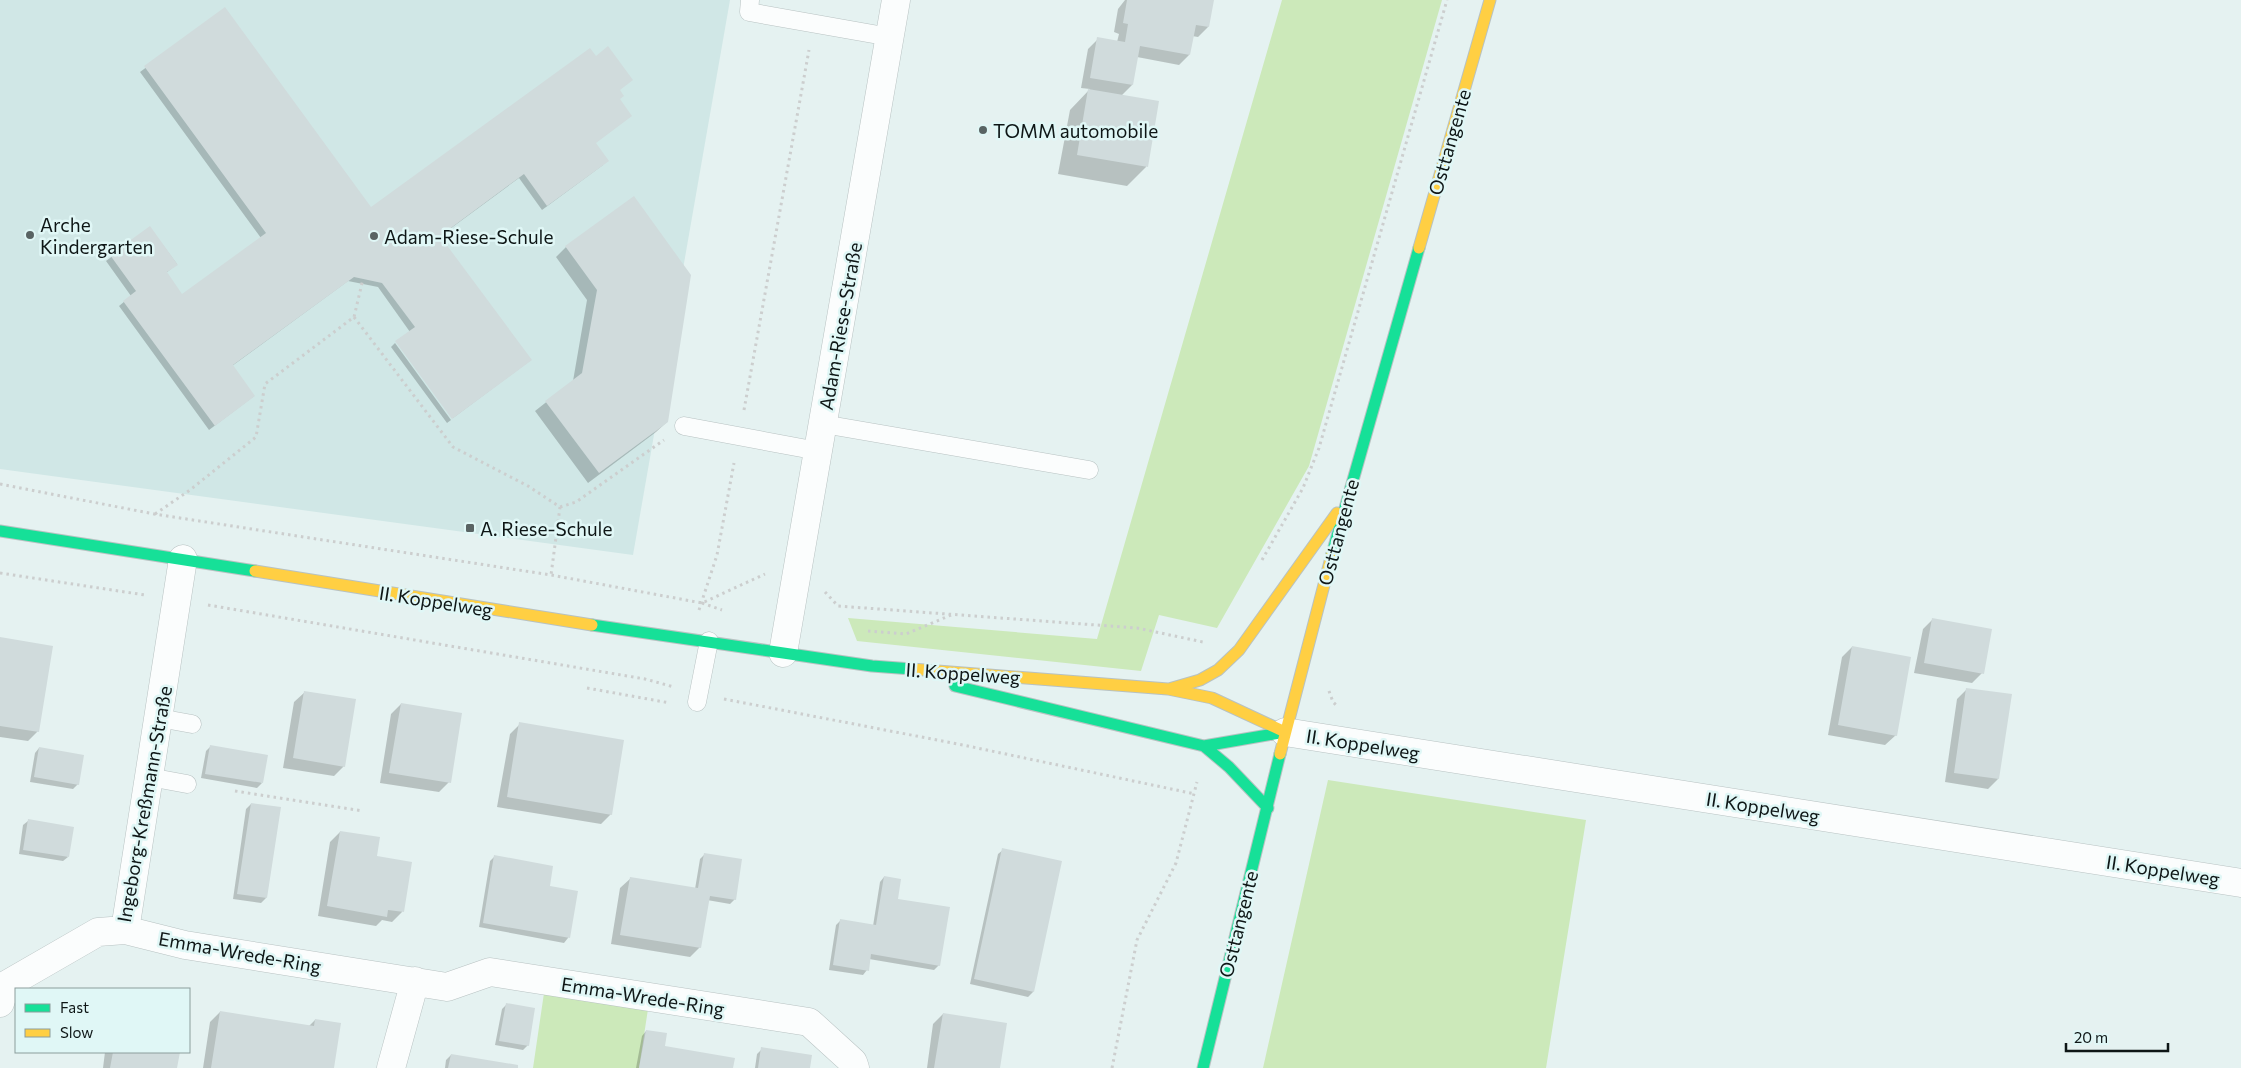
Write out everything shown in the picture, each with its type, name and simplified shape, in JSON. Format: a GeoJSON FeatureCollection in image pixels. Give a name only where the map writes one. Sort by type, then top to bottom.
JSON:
{"type":"FeatureCollection","features":[{"type":"Feature","properties":{"kind":"street","name":"Adam-Riese-Straße"},"geometry":{"type":"LineString","coordinates":[[783,653],[896,0]]}},
{"type":"Feature","properties":{"kind":"street","name":"Osttangente"},"geometry":{"type":"LineString","coordinates":[[1203,1068],[1286,732],[1346,500],[1490,0]]}},
{"type":"Feature","properties":{"kind":"street"},"geometry":{"type":"LineString","coordinates":[[1168,690],[1200,680],[1218,670],[1239,650],[1346,500]]}},
{"type":"Feature","properties":{"kind":"street","name":"II. Koppelweg"},"geometry":{"type":"LineString","coordinates":[[0,531],[459,605],[872,666],[1168,690],[1212,698],[1286,732],[1378,745],[2241,883]]}},
{"type":"Feature","properties":{"kind":"street","name":"Ingeborg-Kreßmann-Straße"},"geometry":{"type":"LineString","coordinates":[[0,1003],[6,985],[98,932],[125,930],[183,559]]}},
{"type":"Feature","properties":{"kind":"street","name":"II. Koppelweg"},"geometry":{"type":"LineString","coordinates":[[872,666],[1204,746],[1286,732]]}},
{"type":"Feature","properties":{"kind":"street","name":"II. Koppelweg"},"geometry":{"type":"LineString","coordinates":[[1204,746],[1229,766],[1268,808]]}},
{"type":"Feature","properties":{"kind":"street","name":"Emma-Wrede-Ring"},"geometry":{"type":"LineString","coordinates":[[125,930],[185,946],[447,987],[490,972],[809,1022],[853,1062],[855,1068]]}},
{"type":"Feature","properties":{"kind":"street"},"geometry":{"type":"LineString","coordinates":[[391,1068],[415,981]]}},
{"type":"Feature","properties":{"kind":"lane"},"geometry":{"type":"LineString","coordinates":[[750,0],[749,12],[890,37]]}},
{"type":"Feature","properties":{"kind":"lane"},"geometry":{"type":"LineString","coordinates":[[823,424],[1089,470]]}},
{"type":"Feature","properties":{"kind":"lane"},"geometry":{"type":"LineString","coordinates":[[684,426],[818,451]]}},
{"type":"Feature","properties":{"kind":"lane"},"geometry":{"type":"LineString","coordinates":[[698,698],[709,641]]}},
{"type":"Feature","properties":{"kind":"lane"},"geometry":{"type":"LineString","coordinates":[[159,718],[192,724]]}},
{"type":"Feature","properties":{"kind":"lane"},"geometry":{"type":"LineString","coordinates":[[149,777],[188,784]]}},
{"type":"Feature","properties":{"kind":"path"},"geometry":{"type":"LineString","coordinates":[[1258,566],[1303,488],[1319,448],[1447,0]]}},
{"type":"Feature","properties":{"kind":"path"},"geometry":{"type":"LineString","coordinates":[[686,638],[702,603],[717,555],[814,24]]}},
{"type":"Feature","properties":{"kind":"path"},"geometry":{"type":"LineString","coordinates":[[154,514],[190,490],[256,437],[265,384],[354,316],[363,279]]}},
{"type":"Feature","properties":{"kind":"path"},"geometry":{"type":"LineString","coordinates":[[354,316],[453,447],[528,486],[560,507]]}},
{"type":"Feature","properties":{"kind":"path"},"geometry":{"type":"LineString","coordinates":[[560,507],[576,502],[684,426]]}},
{"type":"Feature","properties":{"kind":"path"},"geometry":{"type":"LineString","coordinates":[[0,484],[154,514],[551,574],[702,603],[767,573],[796,574],[814,580],[838,606],[1137,628],[1206,642]]}},
{"type":"Feature","properties":{"kind":"path"},"geometry":{"type":"LineString","coordinates":[[551,574],[560,507]]}},
{"type":"Feature","properties":{"kind":"path"},"geometry":{"type":"LineString","coordinates":[[0,573],[178,600],[645,679],[698,698],[953,743],[1195,794],[1176,863],[1137,940],[1112,1068]]}},
{"type":"Feature","properties":{"kind":"path"},"geometry":{"type":"LineString","coordinates":[[867,631],[906,634],[951,615]]}},
{"type":"Feature","properties":{"kind":"path"},"geometry":{"type":"LineString","coordinates":[[587,688],[678,704]]}},
{"type":"Feature","properties":{"kind":"path"},"geometry":{"type":"LineString","coordinates":[[235,791],[363,811]]}},
{"type":"Feature","properties":{"kind":"shaded area","name":"Adam-Riese-Schule"},"geometry":{"type":"Polygon","coordinates":[[[0,0],[730,0],[633,555],[0,469],[0,0]]]}},
{"type":"Feature","properties":{"kind":"green space"},"geometry":{"type":"Polygon","coordinates":[[[1282,0],[1442,0],[1309,466],[1217,628],[1159,615],[1141,671],[857,641],[848,618],[1097,639],[1282,0]]]}},
{"type":"Feature","properties":{"kind":"green space"},"geometry":{"type":"Polygon","coordinates":[[[1328,780],[1586,820],[1546,1068],[1263,1068],[1328,780]]]}},
{"type":"Feature","properties":{"kind":"green space"},"geometry":{"type":"Polygon","coordinates":[[[544,993],[648,1009],[639,1068],[533,1068],[544,993]]]}},
{"type":"Feature","properties":{"kind":"building"},"geometry":{"type":"Polygon","coordinates":[[[1127,0],[1214,0],[1209,27],[1196,25],[1190,55],[1140,46],[1133,85],[1090,78],[1097,37],[1125,42],[1128,24],[1123,23],[1127,0]]]}},
{"type":"Feature","properties":{"kind":"building"},"geometry":{"type":"Polygon","coordinates":[[[225,7],[371,207],[590,48],[596,56],[608,46],[633,80],[620,90],[624,96],[620,99],[632,116],[596,143],[609,161],[547,206],[524,174],[440,236],[532,360],[452,419],[395,341],[415,327],[382,283],[354,277],[233,365],[255,396],[215,426],[123,301],[136,291],[110,255],[150,226],[178,265],[167,272],[182,294],[266,233],[144,66],[225,7]]]}},
{"type":"Feature","properties":{"kind":"building"},"geometry":{"type":"Polygon","coordinates":[[[1088,89],[1159,101],[1148,167],[1077,155],[1088,89]]]}},
{"type":"Feature","properties":{"kind":"building"},"geometry":{"type":"Polygon","coordinates":[[[634,196],[691,275],[668,422],[599,473],[545,401],[582,373],[597,290],[565,246],[634,196]]]}},
{"type":"Feature","properties":{"kind":"building"},"geometry":{"type":"Polygon","coordinates":[[[1932,618],[1992,629],[1984,674],[1924,663],[1932,618]]]}},
{"type":"Feature","properties":{"kind":"building"},"geometry":{"type":"Polygon","coordinates":[[[0,637],[53,646],[39,732],[0,726],[0,637]]]}},
{"type":"Feature","properties":{"kind":"building"},"geometry":{"type":"Polygon","coordinates":[[[1852,646],[1911,657],[1897,736],[1838,725],[1852,646]]]}},
{"type":"Feature","properties":{"kind":"building"},"geometry":{"type":"Polygon","coordinates":[[[1966,688],[2012,694],[1999,779],[1954,773],[1966,688]]]}},
{"type":"Feature","properties":{"kind":"building"},"geometry":{"type":"Polygon","coordinates":[[[304,691],[356,699],[345,767],[293,758],[304,691]]]}},
{"type":"Feature","properties":{"kind":"building"},"geometry":{"type":"Polygon","coordinates":[[[401,703],[462,713],[451,783],[389,773],[401,703]]]}},
{"type":"Feature","properties":{"kind":"building"},"geometry":{"type":"Polygon","coordinates":[[[519,722],[624,740],[612,815],[507,797],[519,722]]]}},
{"type":"Feature","properties":{"kind":"building"},"geometry":{"type":"Polygon","coordinates":[[[210,745],[268,755],[263,783],[205,774],[210,745]]]}},
{"type":"Feature","properties":{"kind":"building"},"geometry":{"type":"Polygon","coordinates":[[[39,747],[84,755],[79,785],[34,777],[39,747]]]}},
{"type":"Feature","properties":{"kind":"building"},"geometry":{"type":"Polygon","coordinates":[[[251,803],[281,807],[267,898],[237,894],[251,803]]]}},
{"type":"Feature","properties":{"kind":"building"},"geometry":{"type":"Polygon","coordinates":[[[28,819],[74,827],[69,857],[23,850],[28,819]]]}},
{"type":"Feature","properties":{"kind":"building"},"geometry":{"type":"Polygon","coordinates":[[[340,831],[380,837],[377,856],[412,862],[404,912],[388,910],[387,917],[327,906],[340,831]]]}},
{"type":"Feature","properties":{"kind":"building"},"geometry":{"type":"Polygon","coordinates":[[[1002,848],[1062,861],[1034,992],[974,979],[1002,848]]]}},
{"type":"Feature","properties":{"kind":"building"},"geometry":{"type":"Polygon","coordinates":[[[704,853],[742,859],[736,900],[710,896],[701,948],[620,935],[630,877],[698,888],[704,853]]]}},
{"type":"Feature","properties":{"kind":"building"},"geometry":{"type":"Polygon","coordinates":[[[494,855],[553,866],[550,886],[578,891],[570,938],[483,923],[494,855]]]}},
{"type":"Feature","properties":{"kind":"building"},"geometry":{"type":"Polygon","coordinates":[[[884,876],[901,879],[898,899],[950,907],[940,966],[871,954],[869,971],[833,965],[840,919],[876,925],[884,876]]]}},
{"type":"Feature","properties":{"kind":"building"},"geometry":{"type":"Polygon","coordinates":[[[506,1003],[535,1008],[529,1046],[499,1041],[506,1003]]]}},
{"type":"Feature","properties":{"kind":"building"},"geometry":{"type":"Polygon","coordinates":[[[220,1011],[314,1026],[315,1019],[341,1023],[334,1068],[211,1068],[220,1011]]]}},
{"type":"Feature","properties":{"kind":"building"},"geometry":{"type":"Polygon","coordinates":[[[943,1013],[1007,1023],[1000,1068],[934,1068],[943,1013]]]}},
{"type":"Feature","properties":{"kind":"building"},"geometry":{"type":"Polygon","coordinates":[[[646,1030],[667,1033],[665,1046],[735,1058],[733,1068],[639,1068],[646,1030]]]}},
{"type":"Feature","properties":{"kind":"building"},"geometry":{"type":"Polygon","coordinates":[[[761,1047],[812,1055],[810,1068],[758,1068],[761,1047]]]}},
{"type":"Feature","properties":{"kind":"building"},"geometry":{"type":"Polygon","coordinates":[[[113,1053],[180,1053],[177,1068],[110,1068],[113,1053]]]}},
{"type":"Feature","properties":{"kind":"building"},"geometry":{"type":"Polygon","coordinates":[[[451,1054],[518,1065],[518,1068],[448,1068],[451,1054]]]}},
{"type":"Feature","properties":{"kind":"traffic: fast"},"geometry":{"type":"LineString","coordinates":[[1332,554],[1419,248]]}},
{"type":"Feature","properties":{"kind":"traffic: fast"},"geometry":{"type":"LineString","coordinates":[[0,531],[255,571]]}},
{"type":"Feature","properties":{"kind":"traffic: fast"},"geometry":{"type":"LineString","coordinates":[[592,625],[872,666],[912,669]]}},
{"type":"Feature","properties":{"kind":"traffic: fast"},"geometry":{"type":"LineString","coordinates":[[955,686],[1204,746],[1285,732]]}},
{"type":"Feature","properties":{"kind":"traffic: fast"},"geometry":{"type":"LineString","coordinates":[[1204,746],[1229,767],[1268,808]]}},
{"type":"Feature","properties":{"kind":"traffic: fast"},"geometry":{"type":"LineString","coordinates":[[1203,1068],[1280,754]]}},
{"type":"Feature","properties":{"kind":"traffic: slow"},"geometry":{"type":"LineString","coordinates":[[1419,248],[1490,0]]}},
{"type":"Feature","properties":{"kind":"traffic: slow"},"geometry":{"type":"LineString","coordinates":[[1169,689],[1200,680],[1218,670],[1239,650],[1337,513]]}},
{"type":"Feature","properties":{"kind":"traffic: slow"},"geometry":{"type":"LineString","coordinates":[[1280,754],[1332,554]]}},
{"type":"Feature","properties":{"kind":"traffic: slow"},"geometry":{"type":"LineString","coordinates":[[255,571],[592,625]]}},
{"type":"Feature","properties":{"kind":"traffic: slow"},"geometry":{"type":"LineString","coordinates":[[912,669],[1168,689],[1212,698],[1285,732]]}},
{"type":"Feature","properties":{"kind":"place","name":"TOMM automobile"},"geometry":{"type":"Point","coordinates":[983,130]}},
{"type":"Feature","properties":{"kind":"place","name":"Arche Kindergarten"},"geometry":{"type":"Point","coordinates":[30,235]}},
{"type":"Feature","properties":{"kind":"place","name":"Adam-Riese-Schule"},"geometry":{"type":"Point","coordinates":[374,236]}},
{"type":"Feature","properties":{"kind":"place","name":"A. Riese-Schule"},"geometry":{"type":"Point","coordinates":[470,528]}}]}
